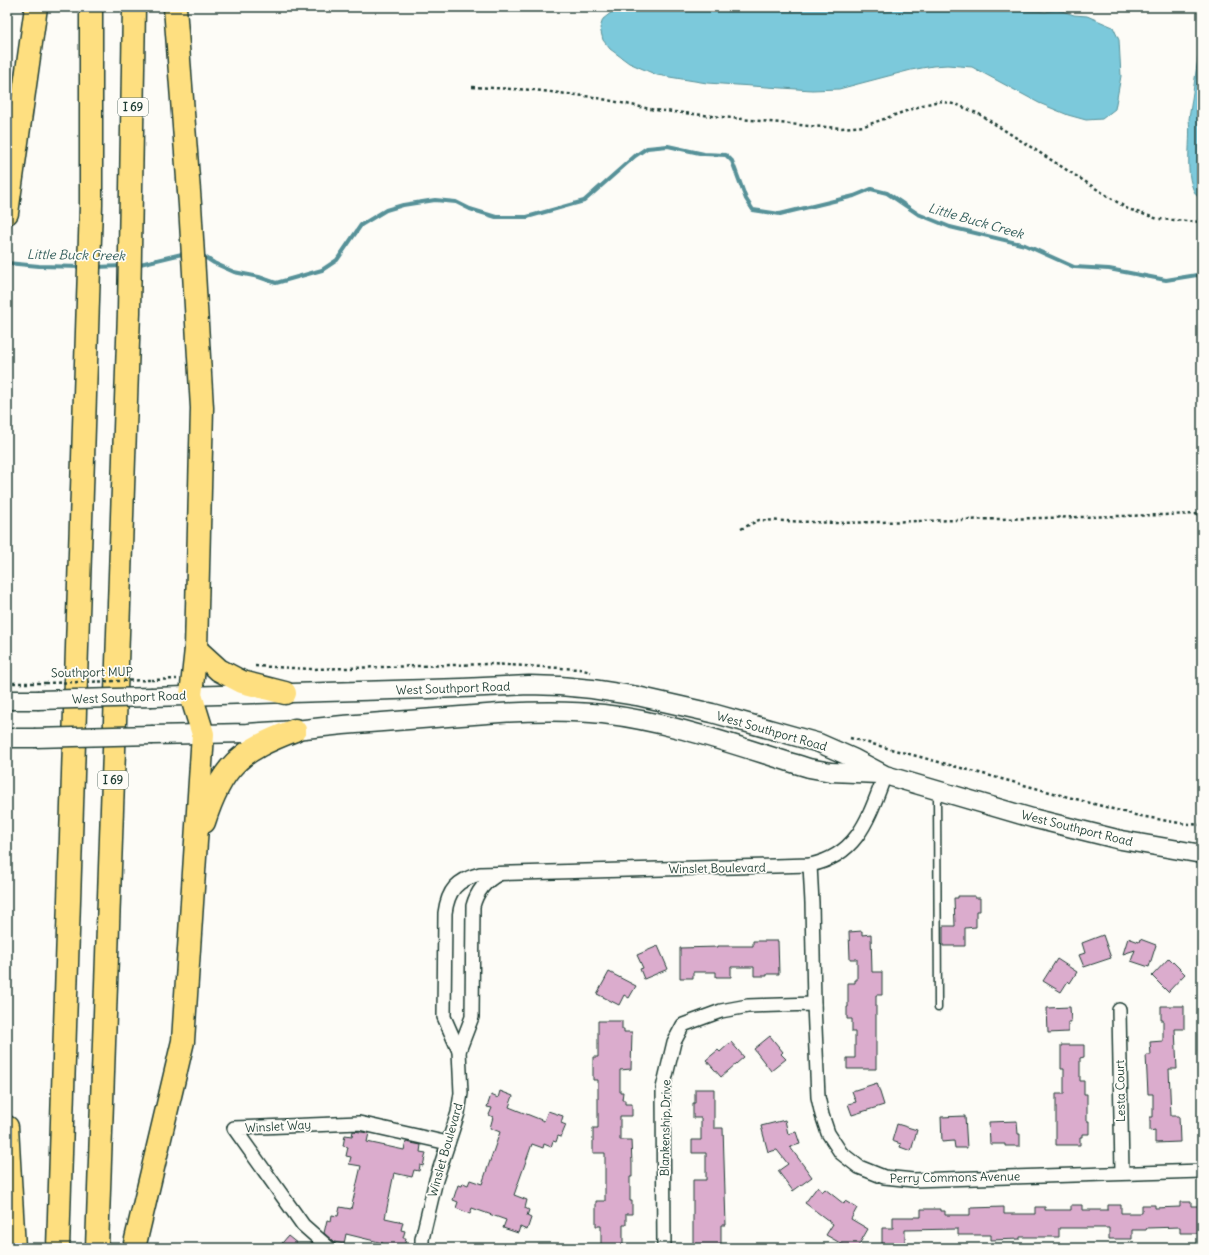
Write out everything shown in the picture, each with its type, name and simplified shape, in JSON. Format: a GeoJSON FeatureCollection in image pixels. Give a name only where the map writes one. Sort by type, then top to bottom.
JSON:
{"type":"FeatureCollection","features":[{"type":"Feature","properties":{"kind":"highway"},"geometry":{"type":"LineString","coordinates":[[8,209],[36,7]]}},
{"type":"Feature","properties":{"kind":"highway"},"geometry":{"type":"LineString","coordinates":[[58,1248],[91,205],[91,7]]}},
{"type":"Feature","properties":{"kind":"highway","name":"I 69"},"geometry":{"type":"LineString","coordinates":[[97,1248],[129,312],[132,206],[134,7]]}},
{"type":"Feature","properties":{"kind":"highway"},"geometry":{"type":"LineString","coordinates":[[134,1248],[183,1041],[203,734],[191,695],[196,649],[202,408],[190,205],[175,7]]}},
{"type":"Feature","properties":{"kind":"highway"},"geometry":{"type":"LineString","coordinates":[[196,649],[219,670],[242,682],[285,694]]}},
{"type":"Feature","properties":{"kind":"highway"},"geometry":{"type":"LineString","coordinates":[[195,854],[212,799],[219,784],[234,762],[259,745],[295,730]]}},
{"type":"Feature","properties":{"kind":"highway"},"geometry":{"type":"LineString","coordinates":[[7,1127],[14,1248]]}},
{"type":"Feature","properties":{"kind":"main road","name":"West Southport Road"},"geometry":{"type":"LineString","coordinates":[[7,700],[37,700],[152,688],[191,695],[285,694],[529,685],[592,689],[637,696],[712,713],[818,743],[854,758],[885,775],[1032,818],[1129,841],[1202,854]]}},
{"type":"Feature","properties":{"kind":"main road","name":"West Southport Road"},"geometry":{"type":"LineString","coordinates":[[7,738],[203,734],[295,730],[500,713],[566,711],[604,714],[635,719],[682,730],[809,768],[831,772],[885,775]]}},
{"type":"Feature","properties":{"kind":"street","name":"Winslet Boulevard"},"geometry":{"type":"LineString","coordinates":[[422,1248],[422,1239],[432,1193],[458,1113],[461,1085],[459,1051],[444,1017],[445,913],[449,895],[455,887],[462,880],[480,874],[810,865],[823,862],[835,857],[847,848],[859,834],[868,820],[885,775]]}},
{"type":"Feature","properties":{"kind":"street","name":"Perry Commons Avenue"},"geometry":{"type":"LineString","coordinates":[[810,865],[818,1097],[828,1134],[841,1153],[859,1167],[884,1177],[913,1180],[1122,1172],[1202,1171]]}},
{"type":"Feature","properties":{"kind":"street","name":"Winslet Boulevard"},"geometry":{"type":"LineString","coordinates":[[459,1051],[472,1016],[473,906],[481,887],[500,873]]}},
{"type":"Feature","properties":{"kind":"street","name":"Blankenship Drive"},"geometry":{"type":"LineString","coordinates":[[664,1248],[663,1088],[674,1042],[683,1025],[721,1011],[748,1006],[814,1004]]}},
{"type":"Feature","properties":{"kind":"street","name":"Lesta Court"},"geometry":{"type":"LineString","coordinates":[[1119,1010],[1122,1172]]}},
{"type":"Feature","properties":{"kind":"street","name":"Winslet Way"},"geometry":{"type":"LineString","coordinates":[[329,1248],[303,1224],[234,1128],[359,1123],[448,1143]]}},
{"type":"Feature","properties":{"kind":"lane"},"geometry":{"type":"LineString","coordinates":[[937,790],[938,1008]]}},
{"type":"Feature","properties":{"kind":"path"},"geometry":{"type":"LineString","coordinates":[[472,87],[534,90],[593,97],[655,110],[842,128],[864,126],[923,105],[940,101],[958,105],[979,114],[1128,209],[1158,219],[1202,222]]}},
{"type":"Feature","properties":{"kind":"path"},"geometry":{"type":"LineString","coordinates":[[741,529],[759,520],[838,523],[1202,514]]}},
{"type":"Feature","properties":{"kind":"path","name":"Southport MUP"},"geometry":{"type":"LineString","coordinates":[[7,683],[45,683],[152,688],[177,679]]}},
{"type":"Feature","properties":{"kind":"water"},"geometry":{"type":"Polygon","coordinates":[[[631,7],[982,7],[1046,12],[1056,9],[1074,15],[1087,16],[1113,27],[1119,40],[1121,76],[1115,109],[1102,119],[1086,120],[1068,115],[1039,103],[972,67],[947,65],[933,66],[911,70],[839,89],[812,90],[707,83],[657,75],[629,63],[610,49],[603,40],[600,28],[603,19],[612,12],[631,7]]]}},
{"type":"Feature","properties":{"kind":"water"},"geometry":{"type":"Polygon","coordinates":[[[1202,31],[1202,201],[1196,194],[1189,174],[1189,119],[1202,31]]]}},
{"type":"Feature","properties":{"kind":"building"},"geometry":{"type":"Polygon","coordinates":[[[958,896],[975,896],[975,898],[980,898],[980,911],[976,911],[976,927],[965,928],[965,946],[943,946],[943,926],[955,926],[954,898],[958,898],[958,896]]]}},
{"type":"Feature","properties":{"kind":"building"},"geometry":{"type":"Polygon","coordinates":[[[862,931],[862,935],[871,934],[872,972],[882,972],[882,995],[876,995],[876,1069],[847,1069],[847,1058],[855,1058],[855,1032],[852,1032],[852,1019],[847,1019],[848,983],[855,983],[855,980],[857,980],[857,959],[850,959],[849,932],[862,931]]]}},
{"type":"Feature","properties":{"kind":"building"},"geometry":{"type":"Polygon","coordinates":[[[1103,935],[1111,958],[1084,967],[1079,955],[1085,953],[1082,943],[1103,935]]]}},
{"type":"Feature","properties":{"kind":"building"},"geometry":{"type":"Polygon","coordinates":[[[1128,938],[1139,942],[1140,939],[1156,945],[1149,967],[1131,961],[1135,950],[1123,954],[1128,938]]]}},
{"type":"Feature","properties":{"kind":"building"},"geometry":{"type":"Polygon","coordinates":[[[753,941],[778,941],[779,974],[754,976],[754,967],[731,967],[731,977],[716,977],[716,972],[693,972],[693,978],[680,978],[680,948],[753,946],[753,941]]]}},
{"type":"Feature","properties":{"kind":"building"},"geometry":{"type":"Polygon","coordinates":[[[658,946],[668,969],[644,979],[640,969],[643,968],[637,955],[658,946]]]}},
{"type":"Feature","properties":{"kind":"building"},"geometry":{"type":"Polygon","coordinates":[[[1169,958],[1185,974],[1168,992],[1152,976],[1169,958]]]}},
{"type":"Feature","properties":{"kind":"building"},"geometry":{"type":"Polygon","coordinates":[[[1057,959],[1077,972],[1070,983],[1068,981],[1061,992],[1043,981],[1057,959]]]}},
{"type":"Feature","properties":{"kind":"building"},"geometry":{"type":"Polygon","coordinates":[[[609,972],[636,986],[629,998],[624,995],[619,1005],[597,994],[609,972]]]}},
{"type":"Feature","properties":{"kind":"building"},"geometry":{"type":"Polygon","coordinates":[[[1161,1006],[1184,1006],[1184,1029],[1175,1029],[1177,1069],[1169,1069],[1171,1116],[1179,1116],[1180,1142],[1155,1143],[1155,1130],[1150,1131],[1150,1117],[1153,1117],[1153,1094],[1148,1094],[1146,1055],[1151,1055],[1150,1042],[1163,1041],[1161,1006]]]}},
{"type":"Feature","properties":{"kind":"building"},"geometry":{"type":"Polygon","coordinates":[[[1070,1007],[1071,1022],[1068,1022],[1068,1032],[1048,1033],[1047,1008],[1070,1007]]]}},
{"type":"Feature","properties":{"kind":"building"},"geometry":{"type":"Polygon","coordinates":[[[598,1021],[622,1021],[622,1029],[624,1029],[624,1032],[632,1032],[631,1069],[620,1070],[620,1092],[623,1092],[622,1100],[625,1100],[625,1104],[632,1104],[632,1116],[620,1116],[620,1140],[631,1140],[632,1164],[632,1177],[630,1177],[630,1201],[632,1201],[632,1214],[626,1214],[626,1225],[623,1225],[623,1245],[621,1245],[621,1248],[601,1248],[601,1226],[596,1226],[596,1201],[605,1201],[605,1153],[593,1153],[593,1128],[598,1128],[598,1080],[593,1080],[593,1057],[598,1057],[598,1021]]]}},
{"type":"Feature","properties":{"kind":"building"},"geometry":{"type":"Polygon","coordinates":[[[770,1036],[783,1052],[781,1054],[786,1059],[771,1071],[754,1049],[770,1036]]]}},
{"type":"Feature","properties":{"kind":"building"},"geometry":{"type":"Polygon","coordinates":[[[731,1042],[744,1057],[721,1077],[706,1060],[718,1050],[720,1052],[731,1042]]]}},
{"type":"Feature","properties":{"kind":"building"},"geometry":{"type":"Polygon","coordinates":[[[1061,1045],[1084,1045],[1084,1057],[1080,1058],[1080,1081],[1084,1081],[1084,1094],[1087,1094],[1087,1121],[1089,1121],[1089,1134],[1082,1134],[1082,1137],[1080,1137],[1080,1145],[1056,1145],[1056,1094],[1064,1094],[1064,1069],[1061,1069],[1061,1045]]]}},
{"type":"Feature","properties":{"kind":"building"},"geometry":{"type":"Polygon","coordinates":[[[877,1083],[884,1105],[852,1115],[848,1104],[856,1102],[852,1091],[877,1083]]]}},
{"type":"Feature","properties":{"kind":"building"},"geometry":{"type":"Polygon","coordinates":[[[695,1089],[714,1089],[714,1128],[723,1128],[726,1225],[721,1225],[721,1248],[693,1248],[693,1180],[706,1180],[706,1153],[692,1153],[692,1140],[701,1140],[701,1118],[693,1118],[695,1089]]]}},
{"type":"Feature","properties":{"kind":"building"},"geometry":{"type":"Polygon","coordinates":[[[500,1091],[513,1096],[509,1107],[544,1121],[548,1111],[563,1116],[561,1123],[566,1125],[561,1137],[558,1136],[556,1142],[553,1141],[551,1147],[544,1144],[543,1148],[532,1144],[514,1195],[527,1200],[525,1208],[529,1210],[527,1216],[531,1218],[527,1230],[520,1227],[518,1233],[503,1228],[506,1220],[472,1208],[470,1214],[456,1208],[458,1202],[453,1200],[458,1185],[462,1186],[463,1183],[468,1185],[470,1180],[482,1184],[500,1132],[490,1128],[493,1117],[489,1115],[492,1108],[487,1107],[491,1095],[498,1098],[500,1091]]]}},
{"type":"Feature","properties":{"kind":"building"},"geometry":{"type":"Polygon","coordinates":[[[965,1116],[967,1148],[955,1148],[954,1141],[942,1142],[941,1117],[965,1116]]]}},
{"type":"Feature","properties":{"kind":"building"},"geometry":{"type":"Polygon","coordinates":[[[785,1120],[788,1134],[796,1132],[800,1144],[790,1147],[812,1177],[793,1191],[778,1171],[788,1164],[777,1150],[768,1152],[761,1126],[785,1120]]]}},
{"type":"Feature","properties":{"kind":"building"},"geometry":{"type":"Polygon","coordinates":[[[1017,1121],[1018,1134],[1020,1134],[1020,1146],[990,1144],[989,1122],[1017,1121]]]}},
{"type":"Feature","properties":{"kind":"building"},"geometry":{"type":"Polygon","coordinates":[[[897,1124],[917,1130],[911,1151],[900,1147],[901,1144],[892,1141],[897,1124]]]}},
{"type":"Feature","properties":{"kind":"building"},"geometry":{"type":"Polygon","coordinates":[[[353,1131],[369,1133],[367,1142],[404,1150],[406,1142],[421,1145],[420,1152],[426,1153],[423,1166],[420,1165],[419,1171],[414,1170],[412,1177],[394,1173],[385,1218],[403,1222],[401,1230],[405,1231],[403,1238],[406,1238],[404,1248],[382,1248],[383,1243],[346,1234],[344,1244],[334,1242],[324,1233],[327,1220],[331,1221],[332,1215],[338,1216],[340,1207],[351,1209],[361,1166],[349,1164],[351,1157],[346,1156],[348,1147],[343,1146],[345,1135],[352,1136],[353,1131]]]}},
{"type":"Feature","properties":{"kind":"building"},"geometry":{"type":"Polygon","coordinates":[[[818,1186],[822,1192],[825,1189],[844,1204],[845,1201],[857,1208],[851,1219],[868,1229],[857,1248],[849,1248],[826,1235],[833,1224],[805,1203],[818,1186]]]}},
{"type":"Feature","properties":{"kind":"building"},"geometry":{"type":"Polygon","coordinates":[[[1180,1202],[1191,1202],[1191,1206],[1202,1206],[1202,1233],[1180,1233],[1180,1227],[1147,1228],[1146,1230],[1132,1230],[1132,1239],[1109,1239],[1109,1228],[1059,1228],[1059,1237],[1020,1237],[1020,1239],[991,1240],[991,1235],[958,1235],[958,1229],[905,1230],[905,1248],[882,1248],[882,1228],[893,1228],[893,1217],[921,1217],[921,1209],[940,1209],[940,1211],[945,1211],[945,1215],[970,1215],[970,1208],[1004,1207],[1004,1214],[1035,1214],[1035,1207],[1045,1207],[1045,1210],[1071,1210],[1071,1205],[1082,1205],[1082,1210],[1108,1210],[1108,1205],[1121,1205],[1121,1213],[1142,1213],[1142,1205],[1155,1205],[1155,1208],[1180,1207],[1180,1202]]]}},
{"type":"Feature","properties":{"kind":"building"},"geometry":{"type":"Polygon","coordinates":[[[288,1236],[303,1248],[278,1248],[288,1236]]]}},
{"type":"Feature","properties":{"kind":"waterway","name":"Little Buck Creek"},"geometry":{"type":"LineString","coordinates":[[200,254],[214,263],[234,272],[259,277],[276,283],[322,270],[337,260],[361,225],[386,210],[403,205],[435,200],[456,202],[470,209],[496,217],[527,217],[584,201],[635,156],[647,148],[668,146],[704,154],[726,155],[732,161],[746,199],[753,210],[780,214],[854,196],[871,189],[887,193],[918,214],[950,227],[1025,245],[1074,267],[1109,269],[1166,280],[1197,275],[1202,278]]}},
{"type":"Feature","properties":{"kind":"waterway","name":"Little Buck Creek"},"geometry":{"type":"LineString","coordinates":[[136,265],[186,253]]}},
{"type":"Feature","properties":{"kind":"waterway","name":"Little Buck Creek"},"geometry":{"type":"LineString","coordinates":[[7,263],[39,266],[83,267]]}},
{"type":"Feature","properties":{"kind":"waterway","name":"Little Buck Creek"},"geometry":{"type":"LineString","coordinates":[[96,267],[123,266]]}}]}
